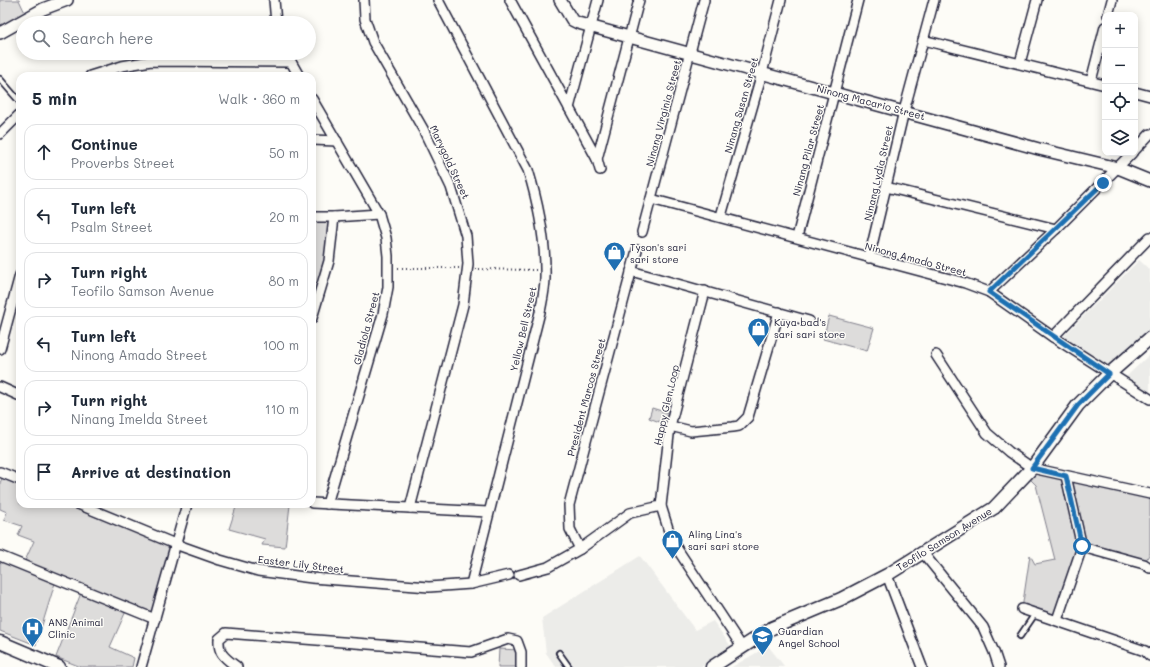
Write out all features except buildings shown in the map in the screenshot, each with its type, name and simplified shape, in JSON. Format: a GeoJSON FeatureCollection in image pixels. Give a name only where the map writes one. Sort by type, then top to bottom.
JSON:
{"type":"FeatureCollection","features":[{"type":"Feature","properties":{"kind":"main road","name":"Teofilo Samson Avenue"},"geometry":{"type":"LineString","coordinates":[[712,667],[772,628],[846,597],[887,575],[994,508],[1032,468],[1078,405],[1109,374],[1150,338]]}},
{"type":"Feature","properties":{"kind":"main road"},"geometry":{"type":"LineString","coordinates":[[0,642],[59,667]]}},
{"type":"Feature","properties":{"kind":"street"},"geometry":{"type":"LineString","coordinates":[[30,16],[43,9],[67,0]]}},
{"type":"Feature","properties":{"kind":"street"},"geometry":{"type":"LineString","coordinates":[[274,0],[275,16]]}},
{"type":"Feature","properties":{"kind":"street","name":"Marygold Street"},"geometry":{"type":"LineString","coordinates":[[364,0],[365,19],[373,42],[422,129],[451,188],[466,236],[468,268],[463,305],[410,508]]}},
{"type":"Feature","properties":{"kind":"street","name":"Yellow Bell Street"},"geometry":{"type":"LineString","coordinates":[[438,0],[528,170],[537,199],[543,234],[545,270],[540,312],[488,512],[471,584]]}},
{"type":"Feature","properties":{"kind":"street"},"geometry":{"type":"LineString","coordinates":[[510,0],[597,159],[600,170]]}},
{"type":"Feature","properties":{"kind":"street","name":"Ninong Macario Street"},"geometry":{"type":"LineString","coordinates":[[560,0],[572,20],[591,27],[835,92],[1039,149],[1118,168],[1150,181]]}},
{"type":"Feature","properties":{"kind":"street"},"geometry":{"type":"LineString","coordinates":[[569,108],[598,0]]}},
{"type":"Feature","properties":{"kind":"street"},"geometry":{"type":"LineString","coordinates":[[597,159],[639,0]]}},
{"type":"Feature","properties":{"kind":"street","name":"Ninang Virginia Street"},"geometry":{"type":"LineString","coordinates":[[642,232],[691,54],[704,0]]}},
{"type":"Feature","properties":{"kind":"street","name":"Ninang Susan Street"},"geometry":{"type":"LineString","coordinates":[[721,216],[762,73],[781,0]]}},
{"type":"Feature","properties":{"kind":"street","name":"Ninang Pilar Street"},"geometry":{"type":"LineString","coordinates":[[797,236],[858,0]]}},
{"type":"Feature","properties":{"kind":"street","name":"Ninang Lydia Street"},"geometry":{"type":"LineString","coordinates":[[869,258],[904,111],[934,0]]}},
{"type":"Feature","properties":{"kind":"street"},"geometry":{"type":"LineString","coordinates":[[1020,63],[1037,0]]}},
{"type":"Feature","properties":{"kind":"street"},"geometry":{"type":"LineString","coordinates":[[1109,12],[1112,0]]}},
{"type":"Feature","properties":{"kind":"street"},"geometry":{"type":"LineString","coordinates":[[0,33],[16,24]]}},
{"type":"Feature","properties":{"kind":"street"},"geometry":{"type":"LineString","coordinates":[[1091,81],[1102,39]]}},
{"type":"Feature","properties":{"kind":"street"},"geometry":{"type":"LineString","coordinates":[[923,40],[1102,83]]}},
{"type":"Feature","properties":{"kind":"street"},"geometry":{"type":"LineString","coordinates":[[103,72],[122,66],[151,61],[291,62],[297,72]]}},
{"type":"Feature","properties":{"kind":"street"},"geometry":{"type":"LineString","coordinates":[[1138,93],[1150,96]]}},
{"type":"Feature","properties":{"kind":"street","name":"Gladiola Street"},"geometry":{"type":"LineString","coordinates":[[316,105],[379,214],[386,238],[388,268],[388,287],[383,314],[327,504]]}},
{"type":"Feature","properties":{"kind":"street"},"geometry":{"type":"LineString","coordinates":[[0,134],[16,118]]}},
{"type":"Feature","properties":{"kind":"street"},"geometry":{"type":"LineString","coordinates":[[1138,147],[1150,134]]}},
{"type":"Feature","properties":{"kind":"street"},"geometry":{"type":"LineString","coordinates":[[316,140],[337,141]]}},
{"type":"Feature","properties":{"kind":"street"},"geometry":{"type":"LineString","coordinates":[[989,292],[1056,229],[1129,156]]}},
{"type":"Feature","properties":{"kind":"street"},"geometry":{"type":"LineString","coordinates":[[886,187],[1056,229]]}},
{"type":"Feature","properties":{"kind":"street","name":"Ninong Amado Street"},"geometry":{"type":"LineString","coordinates":[[651,199],[797,236],[869,258],[964,283],[989,292],[1053,337],[1150,399]]}},
{"type":"Feature","properties":{"kind":"street"},"geometry":{"type":"LineString","coordinates":[[316,217],[379,214]]}},
{"type":"Feature","properties":{"kind":"street"},"geometry":{"type":"LineString","coordinates":[[316,305],[329,262],[334,217]]}},
{"type":"Feature","properties":{"kind":"street"},"geometry":{"type":"LineString","coordinates":[[1053,337],[1150,237]]}},
{"type":"Feature","properties":{"kind":"street","name":"President Marcos Street"},"geometry":{"type":"LineString","coordinates":[[580,549],[570,529],[569,505],[637,250]]}},
{"type":"Feature","properties":{"kind":"street"},"geometry":{"type":"LineString","coordinates":[[632,271],[809,321]]}},
{"type":"Feature","properties":{"kind":"street"},"geometry":{"type":"LineString","coordinates":[[0,349],[16,290]]}},
{"type":"Feature","properties":{"kind":"street","name":"Happy Glen Loop"},"geometry":{"type":"LineString","coordinates":[[705,291],[670,426],[661,506],[672,541],[742,647]]}},
{"type":"Feature","properties":{"kind":"street"},"geometry":{"type":"LineString","coordinates":[[670,426],[690,431],[732,427],[743,423],[748,417],[779,312]]}},
{"type":"Feature","properties":{"kind":"street"},"geometry":{"type":"LineString","coordinates":[[936,355],[987,433],[1009,452],[1032,468],[1150,494]]}},
{"type":"Feature","properties":{"kind":"street"},"geometry":{"type":"LineString","coordinates":[[0,388],[16,394]]}},
{"type":"Feature","properties":{"kind":"street"},"geometry":{"type":"LineString","coordinates":[[0,472],[16,478]]}},
{"type":"Feature","properties":{"kind":"street"},"geometry":{"type":"LineString","coordinates":[[1057,620],[1082,546],[1066,476]]}},
{"type":"Feature","properties":{"kind":"street"},"geometry":{"type":"LineString","coordinates":[[316,503],[488,512]]}},
{"type":"Feature","properties":{"kind":"street"},"geometry":{"type":"LineString","coordinates":[[519,575],[548,567],[580,549],[630,513],[661,506]]}},
{"type":"Feature","properties":{"kind":"street","name":"Easter Lily Street"},"geometry":{"type":"LineString","coordinates":[[88,508],[175,544],[220,560],[258,571],[312,578],[430,587],[471,584],[509,575]]}},
{"type":"Feature","properties":{"kind":"street"},"geometry":{"type":"LineString","coordinates":[[141,667],[186,508]]}},
{"type":"Feature","properties":{"kind":"street"},"geometry":{"type":"LineString","coordinates":[[1082,546],[1144,564],[1150,568]]}},
{"type":"Feature","properties":{"kind":"street"},"geometry":{"type":"LineString","coordinates":[[923,553],[983,627],[999,667]]}},
{"type":"Feature","properties":{"kind":"street"},"geometry":{"type":"LineString","coordinates":[[0,556],[155,619]]}},
{"type":"Feature","properties":{"kind":"street"},"geometry":{"type":"LineString","coordinates":[[887,575],[922,667]]}},
{"type":"Feature","properties":{"kind":"street"},"geometry":{"type":"LineString","coordinates":[[1022,609],[1145,651],[1150,656]]}},
{"type":"Feature","properties":{"kind":"street"},"geometry":{"type":"LineString","coordinates":[[237,667],[222,656],[218,649],[219,639],[226,633],[471,652],[508,639],[517,641],[520,646],[521,667]]}},
{"type":"Feature","properties":{"kind":"lane"},"geometry":{"type":"LineString","coordinates":[[0,79],[16,97]]}},
{"type":"Feature","properties":{"kind":"lane"},"geometry":{"type":"LineString","coordinates":[[1020,636],[1035,614]]}},
{"type":"Feature","properties":{"kind":"lane"},"geometry":{"type":"LineString","coordinates":[[559,653],[569,667]]}},
{"type":"Feature","properties":{"kind":"path"},"geometry":{"type":"LineString","coordinates":[[388,268],[427,267],[545,270]]}},
{"type":"Feature","properties":{"kind":"shaded area"},"geometry":{"type":"Polygon","coordinates":[[[0,0],[19,0],[27,16],[16,16],[16,24],[0,33],[0,0]]]}},
{"type":"Feature","properties":{"kind":"shaded area"},"geometry":{"type":"Polygon","coordinates":[[[316,220],[331,221],[330,245],[316,295],[316,220]]]}},
{"type":"Feature","properties":{"kind":"shaded area"},"geometry":{"type":"Polygon","coordinates":[[[1139,260],[1150,270],[1150,335],[1109,372],[1063,337],[1139,260]]]}},
{"type":"Feature","properties":{"kind":"shaded area"},"geometry":{"type":"Polygon","coordinates":[[[829,316],[874,328],[867,351],[823,339],[829,316]]]}},
{"type":"Feature","properties":{"kind":"shaded area"},"geometry":{"type":"Polygon","coordinates":[[[1150,354],[1150,392],[1126,377],[1150,354]]]}},
{"type":"Feature","properties":{"kind":"shaded area"},"geometry":{"type":"Polygon","coordinates":[[[652,408],[668,413],[665,424],[649,418],[652,408]]]}},
{"type":"Feature","properties":{"kind":"shaded area"},"geometry":{"type":"Polygon","coordinates":[[[1032,468],[1150,494],[1150,553],[1144,564],[1083,547],[1057,620],[1022,609],[1030,555],[1035,564],[1055,560],[1036,485],[1026,475],[1032,468]]]}},
{"type":"Feature","properties":{"kind":"shaded area"},"geometry":{"type":"Polygon","coordinates":[[[2,478],[16,484],[16,508],[74,508],[170,547],[152,614],[24,563],[34,541],[18,535],[22,526],[4,520],[7,512],[0,509],[0,483],[2,478]]]}},
{"type":"Feature","properties":{"kind":"shaded area"},"geometry":{"type":"Polygon","coordinates":[[[236,508],[290,508],[285,547],[262,545],[265,539],[229,529],[236,508]]]}},
{"type":"Feature","properties":{"kind":"shaded area"},"geometry":{"type":"Polygon","coordinates":[[[640,556],[695,630],[713,621],[732,648],[701,667],[556,667],[546,653],[542,618],[640,556]]]}},
{"type":"Feature","properties":{"kind":"shaded area"},"geometry":{"type":"Polygon","coordinates":[[[0,560],[55,583],[36,645],[0,631],[0,560]]]}},
{"type":"Feature","properties":{"kind":"shaded area"},"geometry":{"type":"Polygon","coordinates":[[[81,593],[126,611],[110,647],[134,658],[132,667],[81,667],[56,657],[81,593]]]}},
{"type":"Feature","properties":{"kind":"shaded area","name":"Guardian Angel School"},"geometry":{"type":"Polygon","coordinates":[[[768,646],[785,667],[732,667],[768,646]]]}},
{"type":"Feature","properties":{"kind":"shaded area"},"geometry":{"type":"Polygon","coordinates":[[[499,649],[519,650],[518,667],[498,667],[499,649]]]}},
{"type":"Feature","properties":{"kind":"place","name":"Tyson's sari sari store"},"geometry":{"type":"Point","coordinates":[615,272]}},
{"type":"Feature","properties":{"kind":"place","name":"Kuya bad's sari sari store"},"geometry":{"type":"Point","coordinates":[759,348]}},
{"type":"Feature","properties":{"kind":"place","name":"Aling Lina's sari sari store"},"geometry":{"type":"Point","coordinates":[672,560]}},
{"type":"Feature","properties":{"kind":"place","name":"ANS Animal Clinic"},"geometry":{"type":"Point","coordinates":[33,648]}},
{"type":"Feature","properties":{"kind":"place","name":"Guardian Angel School"},"geometry":{"type":"Point","coordinates":[763,656]}},
{"type":"Feature","properties":{"kind":"route"},"geometry":{"type":"LineString","coordinates":[[1082,546],[1066,476],[1032,468],[1078,405],[1109,374],[989,292],[1103,183]]}}]}
